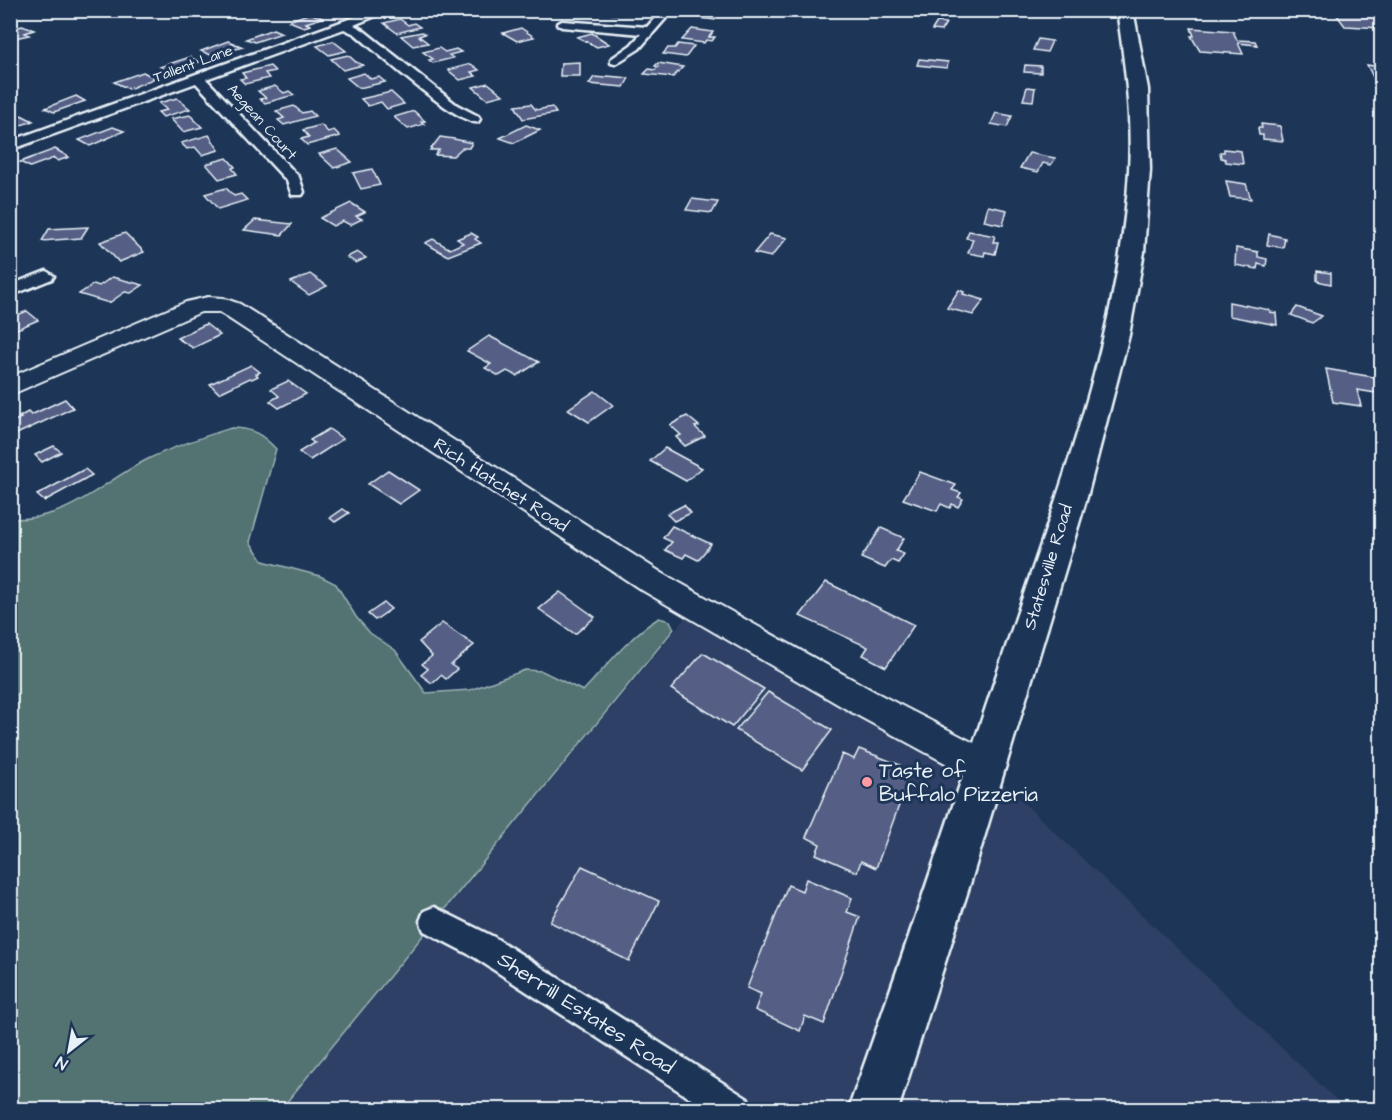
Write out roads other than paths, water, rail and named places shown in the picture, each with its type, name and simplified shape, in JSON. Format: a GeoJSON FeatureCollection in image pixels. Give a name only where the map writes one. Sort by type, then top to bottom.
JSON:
{"type":"FeatureCollection","features":[{"type":"Feature","properties":{"kind":"main road","name":"Statesville Road"},"geometry":{"type":"LineString","coordinates":[[873,1110],[926,958],[1085,449],[1119,323],[1136,226],[1141,152],[1139,84],[1125,10]]}},
{"type":"Feature","properties":{"kind":"street"},"geometry":{"type":"LineString","coordinates":[[10,14],[16,10]]}},
{"type":"Feature","properties":{"kind":"street","name":"Tallent Lane"},"geometry":{"type":"LineString","coordinates":[[10,146],[385,10]]}},
{"type":"Feature","properties":{"kind":"street"},"geometry":{"type":"LineString","coordinates":[[615,61],[630,52],[668,10]]}},
{"type":"Feature","properties":{"kind":"street"},"geometry":{"type":"LineString","coordinates":[[562,24],[650,31]]}},
{"type":"Feature","properties":{"kind":"street"},"geometry":{"type":"LineString","coordinates":[[345,25],[359,32],[453,108],[474,119]]}},
{"type":"Feature","properties":{"kind":"street","name":"Aegean Court"},"geometry":{"type":"LineString","coordinates":[[198,78],[294,180],[297,192]]}},
{"type":"Feature","properties":{"kind":"street"},"geometry":{"type":"LineString","coordinates":[[10,291],[46,276]]}},
{"type":"Feature","properties":{"kind":"street","name":"Rich Hatchet Road"},"geometry":{"type":"LineString","coordinates":[[10,387],[194,307],[223,305],[651,581],[865,703],[986,766]]}},
{"type":"Feature","properties":{"kind":"street","name":"Sherrill Estates Road"},"geometry":{"type":"LineString","coordinates":[[434,921],[484,947],[737,1110]]}},
{"type":"Feature","properties":{"kind":"place","name":"Taste of Buffalo Pizzeria"},"geometry":{"type":"Point","coordinates":[867,782]}}]}
